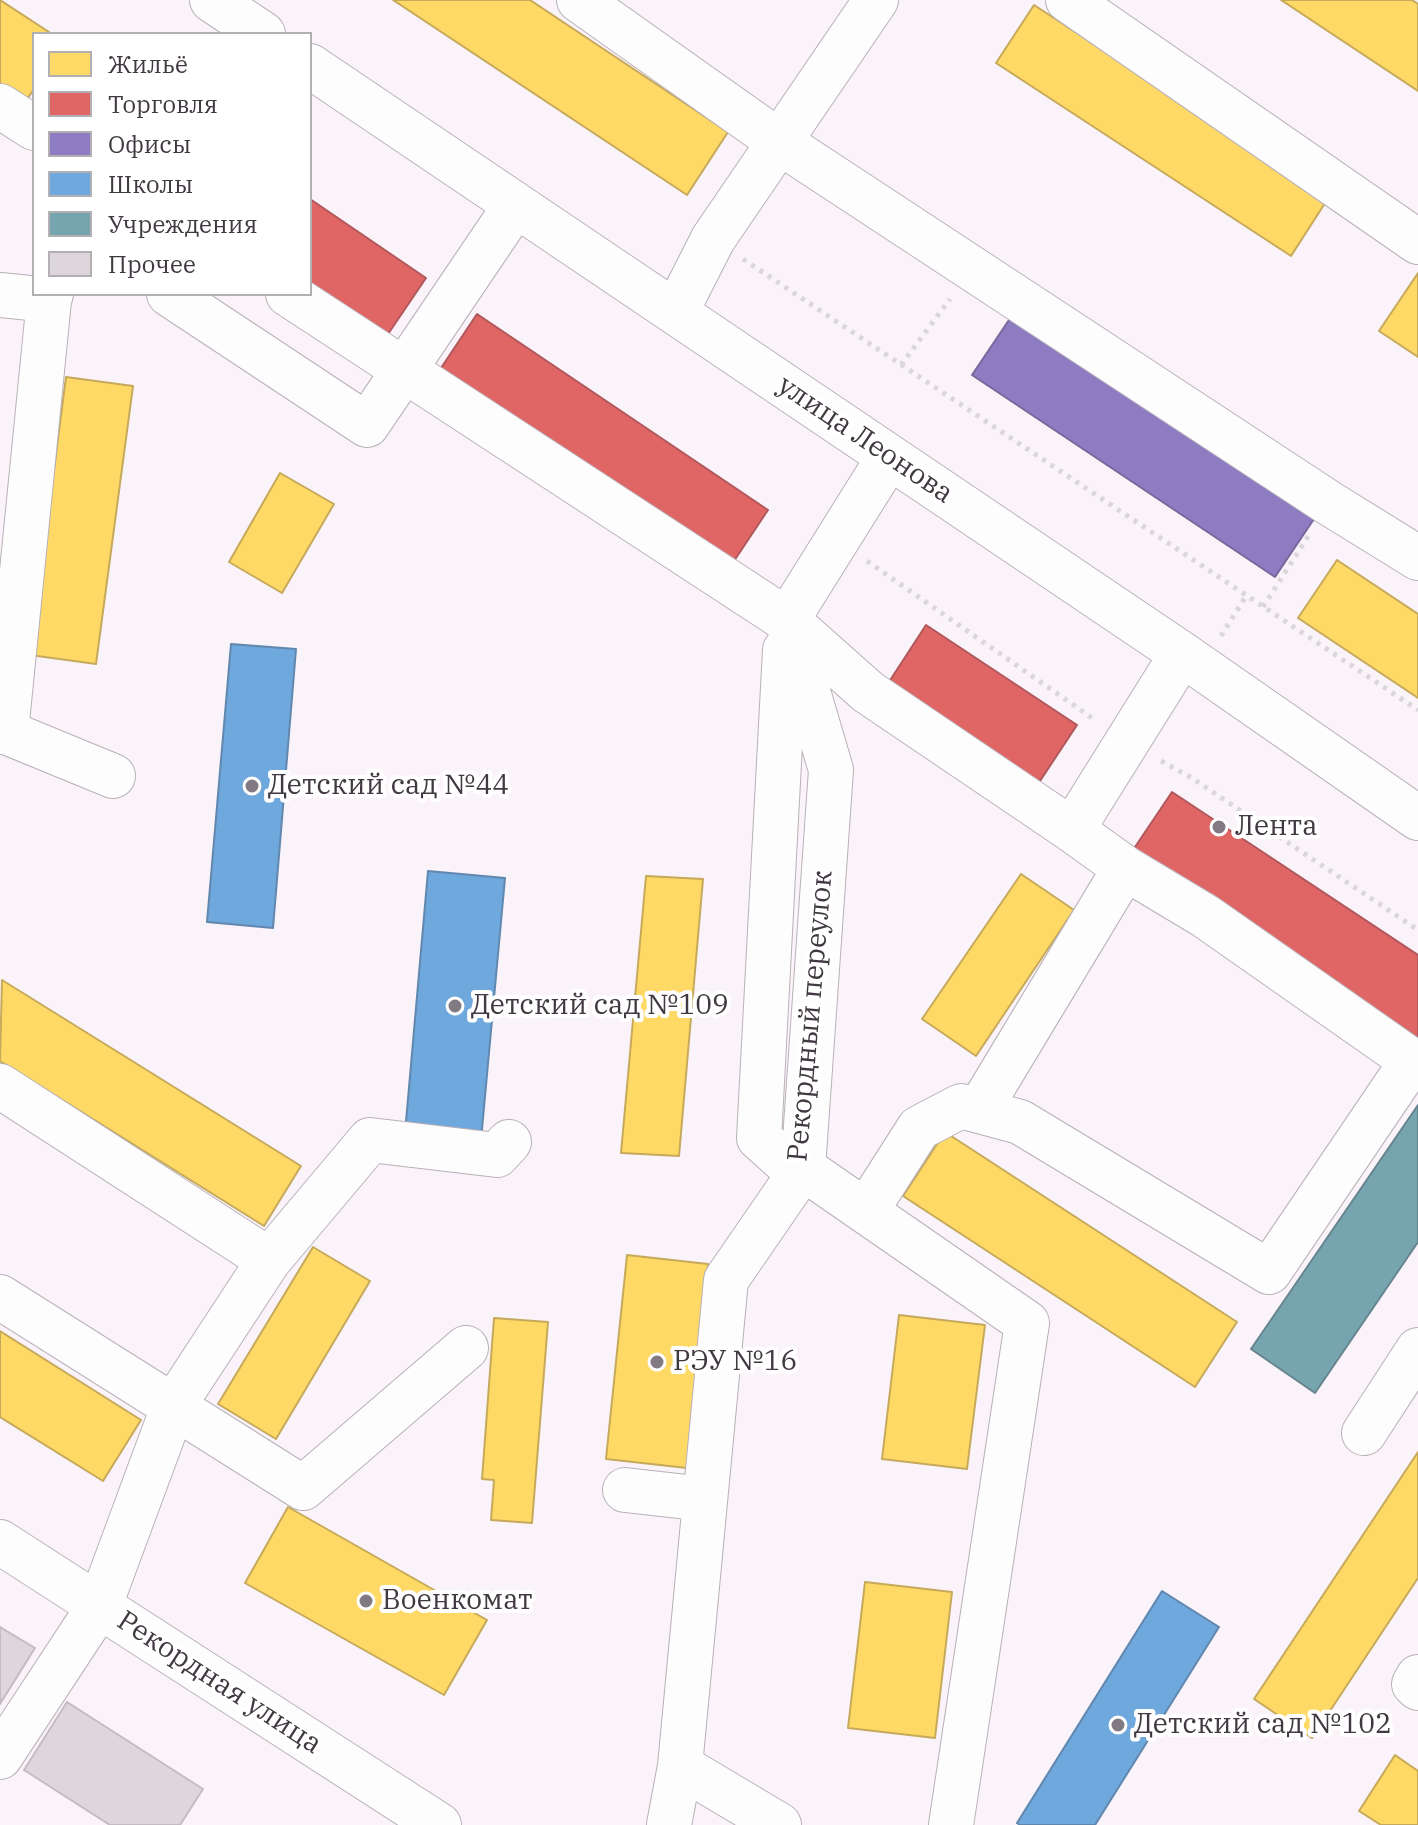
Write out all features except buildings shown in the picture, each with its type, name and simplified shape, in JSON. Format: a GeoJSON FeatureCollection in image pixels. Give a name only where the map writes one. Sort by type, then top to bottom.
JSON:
{"type":"FeatureCollection","features":[{"type":"Feature","properties":{"kind":"street"},"geometry":{"type":"LineString","coordinates":[[212,0],[260,32]]}},
{"type":"Feature","properties":{"kind":"street"},"geometry":{"type":"LineString","coordinates":[[579,0],[781,143],[1329,503],[1418,558]]}},
{"type":"Feature","properties":{"kind":"street"},"geometry":{"type":"LineString","coordinates":[[676,312],[713,239],[876,0]]}},
{"type":"Feature","properties":{"kind":"street"},"geometry":{"type":"LineString","coordinates":[[1068,0],[1418,242]]}},
{"type":"Feature","properties":{"kind":"street","name":"улица Леонова"},"geometry":{"type":"LineString","coordinates":[[312,67],[1182,654],[1418,818]]}},
{"type":"Feature","properties":{"kind":"street"},"geometry":{"type":"LineString","coordinates":[[0,106],[32,127]]}},
{"type":"Feature","properties":{"kind":"street"},"geometry":{"type":"LineString","coordinates":[[172,296],[367,425],[515,206]]}},
{"type":"Feature","properties":{"kind":"street"},"geometry":{"type":"LineString","coordinates":[[0,295],[50,297],[3,732],[113,776]]}},
{"type":"Feature","properties":{"kind":"street"},"geometry":{"type":"LineString","coordinates":[[291,296],[787,620],[868,692],[1125,868],[1205,916],[1412,1061],[1269,1272],[1020,1122],[961,1106],[919,1128],[866,1211]]}},
{"type":"Feature","properties":{"kind":"street"},"geometry":{"type":"LineString","coordinates":[[889,457],[787,620],[759,1138],[801,1171],[866,1211],[1027,1323],[951,1825]]}},
{"type":"Feature","properties":{"kind":"street","name":"Рекордный переулок"},"geometry":{"type":"LineString","coordinates":[[669,1825],[680,1766],[726,1280],[801,1171],[831,770],[787,620]]}},
{"type":"Feature","properties":{"kind":"street"},"geometry":{"type":"LineString","coordinates":[[1072,830],[1182,654]]}},
{"type":"Feature","properties":{"kind":"street"},"geometry":{"type":"LineString","coordinates":[[774,832],[831,770]]}},
{"type":"Feature","properties":{"kind":"street"},"geometry":{"type":"LineString","coordinates":[[979,1110],[1125,868]]}},
{"type":"Feature","properties":{"kind":"street"},"geometry":{"type":"LineString","coordinates":[[0,1086],[269,1260]]}},
{"type":"Feature","properties":{"kind":"street"},"geometry":{"type":"LineString","coordinates":[[0,1757],[100,1605],[174,1405],[269,1260],[370,1140],[497,1155],[509,1142]]}},
{"type":"Feature","properties":{"kind":"street"},"geometry":{"type":"LineString","coordinates":[[0,1297],[303,1488],[466,1348]]}},
{"type":"Feature","properties":{"kind":"street"},"geometry":{"type":"LineString","coordinates":[[1364,1433],[1418,1350]]}},
{"type":"Feature","properties":{"kind":"street"},"geometry":{"type":"LineString","coordinates":[[625,1490],[705,1499]]}},
{"type":"Feature","properties":{"kind":"street","name":"Рекордная улица"},"geometry":{"type":"LineString","coordinates":[[0,1542],[439,1825]]}},
{"type":"Feature","properties":{"kind":"street"},"geometry":{"type":"LineString","coordinates":[[1418,1677],[1414,1684],[1418,1688]]}},
{"type":"Feature","properties":{"kind":"street"},"geometry":{"type":"LineString","coordinates":[[680,1766],[779,1825]]}},
{"type":"Feature","properties":{"kind":"path"},"geometry":{"type":"LineString","coordinates":[[713,239],[1418,710]]}},
{"type":"Feature","properties":{"kind":"path"},"geometry":{"type":"LineString","coordinates":[[901,365],[972,269]]}},
{"type":"Feature","properties":{"kind":"path"},"geometry":{"type":"LineString","coordinates":[[1263,607],[1329,503]]}},
{"type":"Feature","properties":{"kind":"place","name":"Детский сад №44"},"geometry":{"type":"Point","coordinates":[252,786]}},
{"type":"Feature","properties":{"kind":"place","name":"Лента"},"geometry":{"type":"Point","coordinates":[1219,827]}},
{"type":"Feature","properties":{"kind":"place","name":"Детский сад №109"},"geometry":{"type":"Point","coordinates":[455,1006]}},
{"type":"Feature","properties":{"kind":"place","name":"РЭУ №16"},"geometry":{"type":"Point","coordinates":[657,1362]}},
{"type":"Feature","properties":{"kind":"place","name":"Военкомат"},"geometry":{"type":"Point","coordinates":[366,1601]}},
{"type":"Feature","properties":{"kind":"place","name":"Детский сад №102"},"geometry":{"type":"Point","coordinates":[1118,1725]}}]}
